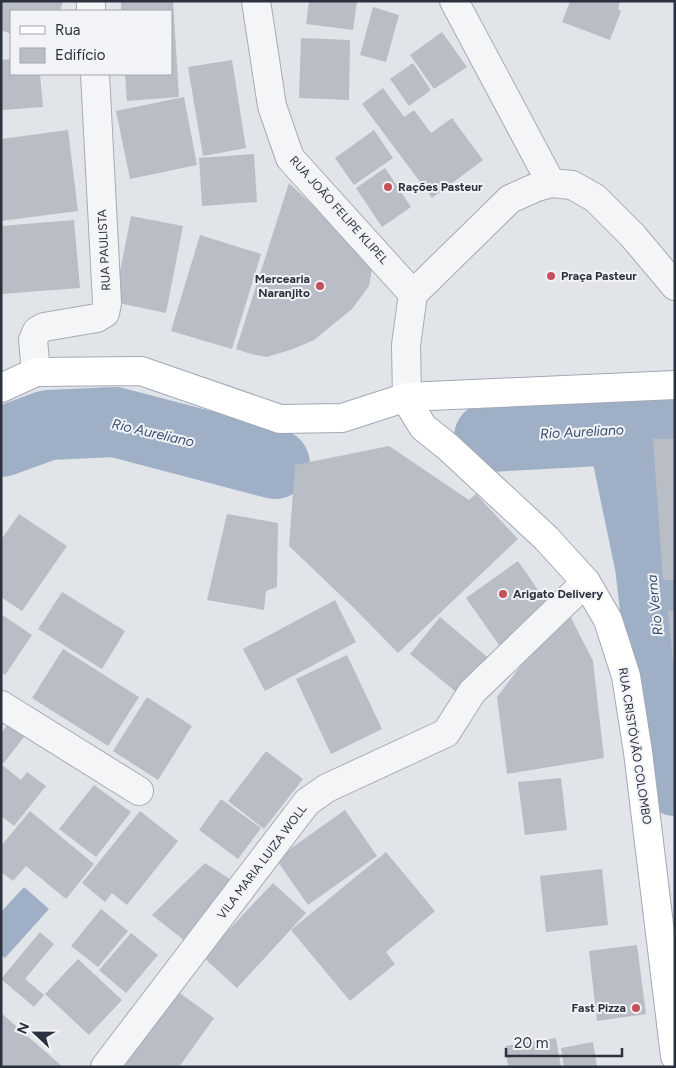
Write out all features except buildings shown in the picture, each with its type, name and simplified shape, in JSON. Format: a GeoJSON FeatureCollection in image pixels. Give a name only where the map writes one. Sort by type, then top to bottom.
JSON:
{"type":"FeatureCollection","features":[{"type":"Feature","properties":{"kind":"main road"},"geometry":{"type":"LineString","coordinates":[[1,388],[36,372],[141,371],[280,419],[342,418],[407,397],[675,386]]}},
{"type":"Feature","properties":{"kind":"main road","name":"RUA CRISTÓVÃO COLOMBO"},"geometry":{"type":"LineString","coordinates":[[407,397],[423,427],[448,447],[546,538],[586,582],[608,620],[626,676],[638,752],[675,1056]]}},
{"type":"Feature","properties":{"kind":"street","name":"RUA JOÃO FELIPE KLIPEL"},"geometry":{"type":"LineString","coordinates":[[256,1],[272,106],[290,158],[413,294]]}},
{"type":"Feature","properties":{"kind":"street"},"geometry":{"type":"LineString","coordinates":[[454,1],[551,183]]}},
{"type":"Feature","properties":{"kind":"street","name":"RUA PAULISTA"},"geometry":{"type":"LineString","coordinates":[[36,372],[32,340],[36,330],[97,318],[104,313],[107,303],[94,75]]}},
{"type":"Feature","properties":{"kind":"street"},"geometry":{"type":"LineString","coordinates":[[407,397],[406,345],[413,294],[510,199],[551,183],[572,186],[595,198],[633,236],[675,286]]}},
{"type":"Feature","properties":{"kind":"street","name":"VILA MARIA LUIZA WOLL"},"geometry":{"type":"LineString","coordinates":[[105,1067],[307,802],[327,788],[446,733],[472,692],[586,582]]}},
{"type":"Feature","properties":{"kind":"street"},"geometry":{"type":"LineString","coordinates":[[1,706],[139,791]]}},
{"type":"Feature","properties":{"kind":"water"},"geometry":{"type":"Polygon","coordinates":[[[24,887],[49,909],[5,958],[1,955],[1,912],[24,887]]]}},
{"type":"Feature","properties":{"kind":"waterway","name":"Rio Aureliano"},"geometry":{"type":"LineString","coordinates":[[1,442],[48,425],[115,422],[275,464]]}},
{"type":"Feature","properties":{"kind":"waterway","name":"Rio Aureliano"},"geometry":{"type":"LineString","coordinates":[[489,437],[675,427]]}},
{"type":"Feature","properties":{"kind":"waterway","name":"Rio Verna"},"geometry":{"type":"LineString","coordinates":[[622,431],[650,566],[675,781]]}},
{"type":"Feature","properties":{"kind":"place","name":"Rações Pasteur"},"geometry":{"type":"Point","coordinates":[388,187]}},
{"type":"Feature","properties":{"kind":"place","name":"Praça Pasteur"},"geometry":{"type":"Point","coordinates":[551,276]}},
{"type":"Feature","properties":{"kind":"place","name":"Mercearia Naranjito"},"geometry":{"type":"Point","coordinates":[320,286]}},
{"type":"Feature","properties":{"kind":"place","name":"Arigato Delivery"},"geometry":{"type":"Point","coordinates":[503,594]}},
{"type":"Feature","properties":{"kind":"place","name":"Fast Pizza"},"geometry":{"type":"Point","coordinates":[636,1008]}}]}
